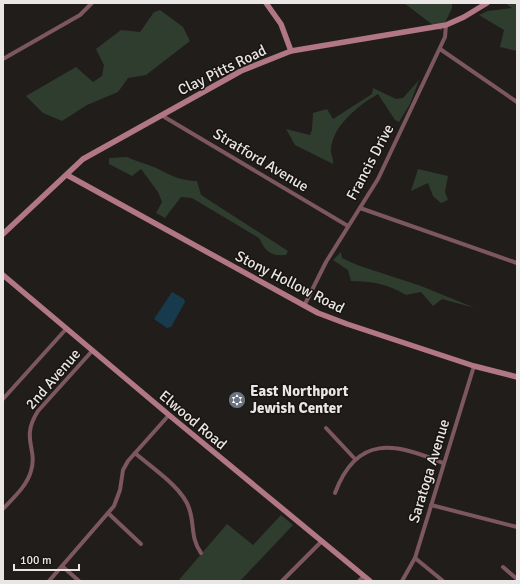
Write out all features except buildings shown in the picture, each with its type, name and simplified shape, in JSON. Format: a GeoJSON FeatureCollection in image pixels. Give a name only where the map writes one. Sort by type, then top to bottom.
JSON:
{"type":"FeatureCollection","features":[{"type":"Feature","properties":{"kind":"street"},"geometry":{"type":"LineString","coordinates":[[3,59],[80,15],[92,3]]}},
{"type":"Feature","properties":{"kind":"street"},"geometry":{"type":"LineString","coordinates":[[266,3],[281,24],[291,50]]}},
{"type":"Feature","properties":{"kind":"street","name":"Clay Pitts Road"},"geometry":{"type":"LineString","coordinates":[[3,234],[83,159],[241,71],[291,50],[446,25],[464,17],[487,3]]}},
{"type":"Feature","properties":{"kind":"street","name":"Francis Drive"},"geometry":{"type":"LineString","coordinates":[[304,306],[326,262],[387,161],[440,49],[445,36],[446,25]]}},
{"type":"Feature","properties":{"kind":"street"},"geometry":{"type":"LineString","coordinates":[[440,49],[517,102]]}},
{"type":"Feature","properties":{"kind":"street","name":"Stratford Avenue"},"geometry":{"type":"LineString","coordinates":[[162,115],[348,226]]}},
{"type":"Feature","properties":{"kind":"street","name":"Stony Hollow Road"},"geometry":{"type":"LineString","coordinates":[[67,174],[304,306],[342,323],[474,366],[517,377]]}},
{"type":"Feature","properties":{"kind":"street"},"geometry":{"type":"LineString","coordinates":[[360,208],[517,263]]}},
{"type":"Feature","properties":{"kind":"street","name":"Elwood Road"},"geometry":{"type":"LineString","coordinates":[[3,275],[169,415],[370,581]]}},
{"type":"Feature","properties":{"kind":"street"},"geometry":{"type":"LineString","coordinates":[[3,399],[67,328]]}},
{"type":"Feature","properties":{"kind":"street","name":"2nd Avenue"},"geometry":{"type":"LineString","coordinates":[[3,509],[26,482],[31,471],[32,460],[29,436],[31,422],[38,411],[93,350]]}},
{"type":"Feature","properties":{"kind":"street","name":"Saratoga Avenue"},"geometry":{"type":"LineString","coordinates":[[402,581],[415,558],[474,366]]}},
{"type":"Feature","properties":{"kind":"street"},"geometry":{"type":"LineString","coordinates":[[49,581],[108,513],[118,499],[124,470],[135,453],[169,415]]}},
{"type":"Feature","properties":{"kind":"street"},"geometry":{"type":"LineString","coordinates":[[326,428],[355,459]]}},
{"type":"Feature","properties":{"kind":"street"},"geometry":{"type":"LineString","coordinates":[[335,493],[340,481],[355,459],[376,448],[396,448],[443,463]]}},
{"type":"Feature","properties":{"kind":"street"},"geometry":{"type":"LineString","coordinates":[[135,453],[176,488],[184,498],[189,509],[194,544],[200,553]]}},
{"type":"Feature","properties":{"kind":"street"},"geometry":{"type":"LineString","coordinates":[[431,505],[517,527]]}},
{"type":"Feature","properties":{"kind":"street"},"geometry":{"type":"LineString","coordinates":[[108,513],[141,544]]}},
{"type":"Feature","properties":{"kind":"street"},"geometry":{"type":"LineString","coordinates":[[282,581],[322,541]]}},
{"type":"Feature","properties":{"kind":"street"},"geometry":{"type":"LineString","coordinates":[[415,558],[443,581]]}},
{"type":"Feature","properties":{"kind":"street"},"geometry":{"type":"LineString","coordinates":[[62,566],[79,581]]}},
{"type":"Feature","properties":{"kind":"street"},"geometry":{"type":"LineString","coordinates":[[503,567],[517,579]]}},
{"type":"Feature","properties":{"kind":"street"},"geometry":{"type":"LineString","coordinates":[[359,581],[364,576]]}},
{"type":"Feature","properties":{"kind":"green space"},"geometry":{"type":"Polygon","coordinates":[[[404,3],[452,3],[452,8],[441,31],[404,3]]]}},
{"type":"Feature","properties":{"kind":"green space"},"geometry":{"type":"Polygon","coordinates":[[[505,3],[517,3],[517,51],[500,47],[504,30],[479,15],[488,11],[512,8],[505,3]]]}},
{"type":"Feature","properties":{"kind":"green space"},"geometry":{"type":"Polygon","coordinates":[[[160,10],[183,27],[190,41],[146,75],[128,78],[118,92],[87,105],[62,121],[43,113],[26,96],[76,67],[93,82],[102,76],[104,65],[96,49],[121,30],[140,32],[154,12],[160,10]]]}},
{"type":"Feature","properties":{"kind":"green space"},"geometry":{"type":"Polygon","coordinates":[[[419,80],[410,104],[399,122],[395,120],[378,94],[355,110],[342,124],[333,140],[331,151],[333,164],[295,145],[286,129],[310,135],[312,130],[313,113],[327,109],[333,119],[372,94],[373,88],[396,99],[403,98],[419,80]]]}},
{"type":"Feature","properties":{"kind":"green space"},"geometry":{"type":"Polygon","coordinates":[[[127,157],[154,167],[174,177],[197,181],[201,195],[288,251],[286,255],[272,254],[266,250],[259,238],[192,198],[181,197],[165,218],[156,213],[162,202],[158,192],[141,169],[132,176],[109,164],[109,158],[127,157]]]}},
{"type":"Feature","properties":{"kind":"green space"},"geometry":{"type":"Polygon","coordinates":[[[418,169],[448,176],[445,192],[448,200],[441,203],[433,196],[428,183],[411,191],[418,169]]]}},
{"type":"Feature","properties":{"kind":"green space"},"geometry":{"type":"Polygon","coordinates":[[[341,252],[342,258],[357,265],[421,286],[475,308],[442,299],[433,306],[421,292],[406,295],[393,288],[380,284],[351,281],[348,270],[333,260],[341,252]]]}},
{"type":"Feature","properties":{"kind":"green space"},"geometry":{"type":"Polygon","coordinates":[[[281,515],[293,525],[240,581],[178,581],[227,524],[253,545],[281,515]]]}},
{"type":"Feature","properties":{"kind":"water"},"geometry":{"type":"Polygon","coordinates":[[[172,292],[184,299],[185,302],[171,327],[167,328],[154,319],[172,292]]]}},
{"type":"Feature","properties":{"kind":"place","name":"East Northport Jewish Center"},"geometry":{"type":"Point","coordinates":[237,400]}}]}
